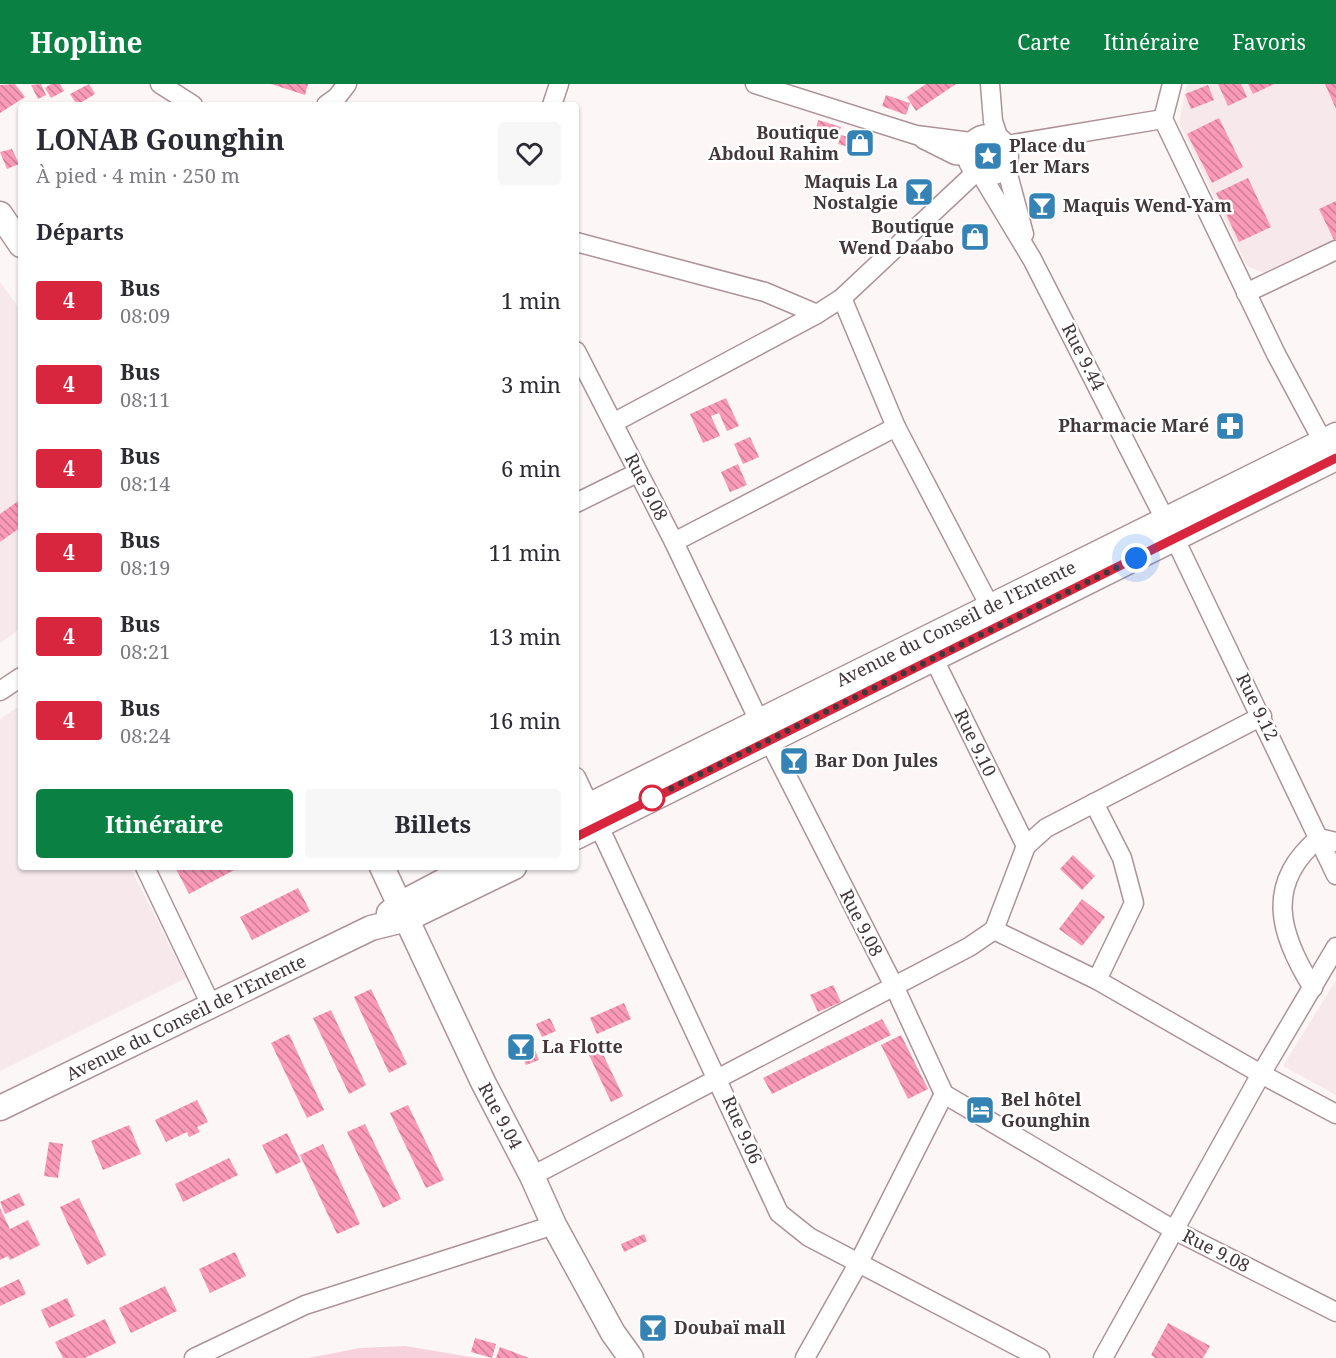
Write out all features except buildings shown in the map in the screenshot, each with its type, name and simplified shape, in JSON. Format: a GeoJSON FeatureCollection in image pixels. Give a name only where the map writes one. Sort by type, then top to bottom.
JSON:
{"type":"FeatureCollection","features":[{"type":"Feature","properties":{"kind":"street"},"geometry":{"type":"LineString","coordinates":[[160,84],[188,102]]}},
{"type":"Feature","properties":{"kind":"street"},"geometry":{"type":"LineString","coordinates":[[330,102],[347,84]]}},
{"type":"Feature","properties":{"kind":"street"},"geometry":{"type":"LineString","coordinates":[[553,102],[559,84]]}},
{"type":"Feature","properties":{"kind":"street"},"geometry":{"type":"LineString","coordinates":[[979,175],[992,177],[993,121],[989,84]]}},
{"type":"Feature","properties":{"kind":"street"},"geometry":{"type":"LineString","coordinates":[[1172,84],[1163,119],[1246,293],[1333,452]]}},
{"type":"Feature","properties":{"kind":"street"},"geometry":{"type":"LineString","coordinates":[[761,85],[916,135],[991,149]]}},
{"type":"Feature","properties":{"kind":"street"},"geometry":{"type":"LineString","coordinates":[[1032,259],[979,175],[969,166],[991,149],[1027,140],[1048,140],[1163,119]]}},
{"type":"Feature","properties":{"kind":"street"},"geometry":{"type":"LineString","coordinates":[[991,149],[1032,259]]}},
{"type":"Feature","properties":{"kind":"street"},"geometry":{"type":"LineString","coordinates":[[613,423],[817,314],[842,298],[979,175]]}},
{"type":"Feature","properties":{"kind":"street"},"geometry":{"type":"LineString","coordinates":[[0,214],[18,241]]}},
{"type":"Feature","properties":{"kind":"street"},"geometry":{"type":"LineString","coordinates":[[579,243],[765,292],[817,314]]}},
{"type":"Feature","properties":{"kind":"street"},"geometry":{"type":"LineString","coordinates":[[1246,293],[1336,250]]}},
{"type":"Feature","properties":{"kind":"street","name":"Rue 9.44"},"geometry":{"type":"LineString","coordinates":[[1032,259],[1170,530]]}},
{"type":"Feature","properties":{"kind":"street"},"geometry":{"type":"LineString","coordinates":[[842,298],[896,427],[995,616]]}},
{"type":"Feature","properties":{"kind":"street","name":"Rue 9.08"},"geometry":{"type":"LineString","coordinates":[[579,357],[674,542],[763,730],[895,988],[945,1094],[1174,1230],[1336,1312]]}},
{"type":"Feature","properties":{"kind":"street"},"geometry":{"type":"LineString","coordinates":[[674,542],[896,427]]}},
{"type":"Feature","properties":{"kind":"street","name":"Avenue du Conseil de l'Entente"},"geometry":{"type":"LineString","coordinates":[[579,832],[589,814],[1333,452]]}},
{"type":"Feature","properties":{"kind":"street"},"geometry":{"type":"LineString","coordinates":[[579,502],[638,473]]}},
{"type":"Feature","properties":{"kind":"street","name":"Rue 9.12"},"geometry":{"type":"LineString","coordinates":[[1170,530],[1262,716],[1328,840],[1336,875]]}},
{"type":"Feature","properties":{"kind":"street","name":"Rue 9.10"},"geometry":{"type":"LineString","coordinates":[[929,649],[1026,846]]}},
{"type":"Feature","properties":{"kind":"street"},"geometry":{"type":"LineString","coordinates":[[0,691],[18,679]]}},
{"type":"Feature","properties":{"kind":"street"},"geometry":{"type":"LineString","coordinates":[[532,1176],[895,988],[969,947],[994,930],[1026,846],[1046,828],[1262,716]]}},
{"type":"Feature","properties":{"kind":"street","name":"Rue 9.06"},"geometry":{"type":"LineString","coordinates":[[579,786],[589,814],[719,1079],[780,1213],[808,1237],[1040,1358]]}},
{"type":"Feature","properties":{"kind":"street"},"geometry":{"type":"LineString","coordinates":[[1094,803],[1122,858],[1134,903],[1097,980]]}},
{"type":"Feature","properties":{"kind":"street"},"geometry":{"type":"LineString","coordinates":[[1313,988],[1287,941],[1283,888],[1287,875],[1297,859],[1328,840]]}},
{"type":"Feature","properties":{"kind":"street"},"geometry":{"type":"LineString","coordinates":[[146,870],[212,1005]]}},
{"type":"Feature","properties":{"kind":"street","name":"Rue 9.04"},"geometry":{"type":"LineString","coordinates":[[383,870],[483,1082],[532,1176],[554,1225],[613,1334],[631,1358]]}},
{"type":"Feature","properties":{"kind":"street","name":"Avenue du Conseil de l'Entente"},"geometry":{"type":"LineString","coordinates":[[0,1108],[371,928],[403,911],[465,870]]}},
{"type":"Feature","properties":{"kind":"street","name":"Avenue du Conseil de l'Entente"},"geometry":{"type":"LineString","coordinates":[[403,911],[506,870]]}},
{"type":"Feature","properties":{"kind":"street"},"geometry":{"type":"LineString","coordinates":[[994,930],[1097,980],[1336,1114]]}},
{"type":"Feature","properties":{"kind":"street"},"geometry":{"type":"LineString","coordinates":[[1103,1358],[1261,1074],[1336,947]]}},
{"type":"Feature","properties":{"kind":"street"},"geometry":{"type":"LineString","coordinates":[[805,1358],[858,1263],[945,1094]]}},
{"type":"Feature","properties":{"kind":"street"},"geometry":{"type":"LineString","coordinates":[[194,1358],[305,1305],[554,1225]]}},
{"type":"Feature","properties":{"kind":"shaded area"},"geometry":{"type":"Polygon","coordinates":[[[1187,84],[1336,84],[1336,239],[1267,274],[1247,266],[1179,123],[1187,84]]]}},
{"type":"Feature","properties":{"kind":"shaded area"},"geometry":{"type":"Polygon","coordinates":[[[0,282],[18,307],[18,630],[0,643],[0,282]]]}},
{"type":"Feature","properties":{"kind":"shaded area"},"geometry":{"type":"Polygon","coordinates":[[[18,707],[18,870],[132,870],[186,978],[0,1071],[0,719],[18,707]]]}},
{"type":"Feature","properties":{"kind":"shaded area"},"geometry":{"type":"Polygon","coordinates":[[[1336,980],[1336,1095],[1283,1066],[1336,980]]]}},
{"type":"Feature","properties":{"kind":"shaded area"},"geometry":{"type":"Polygon","coordinates":[[[405,1346],[477,1358],[308,1358],[360,1348],[405,1346]]]}},
{"type":"Feature","properties":{"kind":"bus line","name":"4"},"geometry":{"type":"LineString","coordinates":[[579,835],[1336,458]]}},
{"type":"Feature","properties":{"kind":"place","name":"Boutique Abdoul Rahim"},"geometry":{"type":"Point","coordinates":[860,143]}},
{"type":"Feature","properties":{"kind":"place","name":"Place du 1er Mars"},"geometry":{"type":"Point","coordinates":[988,156]}},
{"type":"Feature","properties":{"kind":"place","name":"Maquis La Nostalgie"},"geometry":{"type":"Point","coordinates":[919,192]}},
{"type":"Feature","properties":{"kind":"place","name":"Maquis Wend-Yam"},"geometry":{"type":"Point","coordinates":[1042,206]}},
{"type":"Feature","properties":{"kind":"place","name":"Boutique Wend Daabo"},"geometry":{"type":"Point","coordinates":[975,237]}},
{"type":"Feature","properties":{"kind":"place","name":"Pharmacie Maré"},"geometry":{"type":"Point","coordinates":[1230,426]}},
{"type":"Feature","properties":{"kind":"place","name":"Bar Don Jules"},"geometry":{"type":"Point","coordinates":[794,761]}},
{"type":"Feature","properties":{"kind":"place","name":"La Flotte"},"geometry":{"type":"Point","coordinates":[521,1047]}},
{"type":"Feature","properties":{"kind":"place","name":"Bel hôtel Gounghin"},"geometry":{"type":"Point","coordinates":[980,1110]}},
{"type":"Feature","properties":{"kind":"place","name":"Doubaï mall"},"geometry":{"type":"Point","coordinates":[653,1328]}},
{"type":"Feature","properties":{"kind":"route"},"geometry":{"type":"LineString","coordinates":[[652,798],[1136,558]]}}]}
